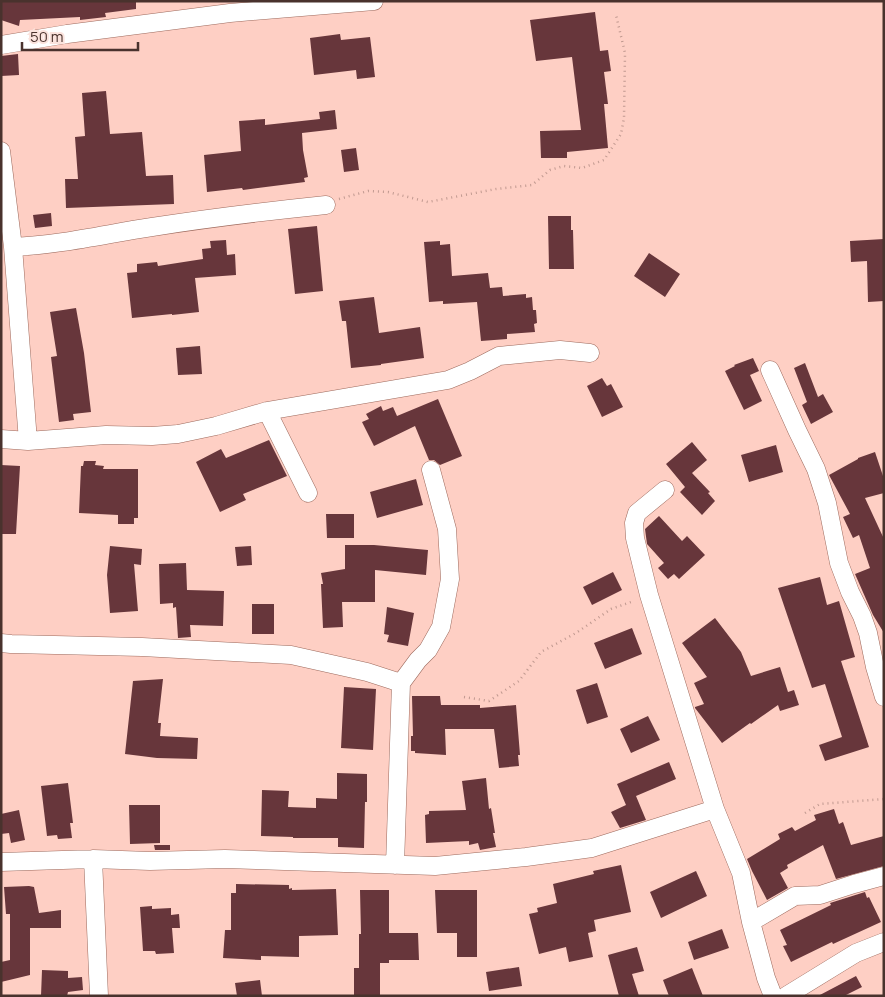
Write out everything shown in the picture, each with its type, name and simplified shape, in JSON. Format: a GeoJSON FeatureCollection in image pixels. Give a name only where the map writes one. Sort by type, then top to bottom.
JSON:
{"type":"FeatureCollection","features":[{"type":"Feature","properties":{"kind":"street"},"geometry":{"type":"LineString","coordinates":[[1,45],[67,34],[230,13],[374,1]]}},
{"type":"Feature","properties":{"kind":"street"},"geometry":{"type":"LineString","coordinates":[[1,151],[13,247],[28,441]]}},
{"type":"Feature","properties":{"kind":"street"},"geometry":{"type":"LineString","coordinates":[[13,247],[64,242],[151,227],[331,202]]}},
{"type":"Feature","properties":{"kind":"street"},"geometry":{"type":"LineString","coordinates":[[1,439],[28,441],[106,435],[152,436],[178,434],[216,426],[267,411],[448,380],[499,356],[560,350],[590,353]]}},
{"type":"Feature","properties":{"kind":"street"},"geometry":{"type":"LineString","coordinates":[[770,370],[816,469],[827,504],[839,563],[868,633],[884,697]]}},
{"type":"Feature","properties":{"kind":"street"},"geometry":{"type":"LineString","coordinates":[[267,411],[308,494]]}},
{"type":"Feature","properties":{"kind":"street"},"geometry":{"type":"LineString","coordinates":[[395,865],[400,683],[428,650],[441,627],[450,579],[447,529],[431,470]]}},
{"type":"Feature","properties":{"kind":"street"},"geometry":{"type":"LineString","coordinates":[[665,490],[637,513],[634,523],[636,538],[649,595],[715,809],[741,873],[751,922],[766,978],[773,996]]}},
{"type":"Feature","properties":{"kind":"street"},"geometry":{"type":"LineString","coordinates":[[1,643],[142,647],[291,655],[367,672],[400,683]]}},
{"type":"Feature","properties":{"kind":"street"},"geometry":{"type":"LineString","coordinates":[[1,862],[93,859],[150,861],[225,859],[435,866],[592,848],[715,809]]}},
{"type":"Feature","properties":{"kind":"street"},"geometry":{"type":"LineString","coordinates":[[93,859],[98,996]]}},
{"type":"Feature","properties":{"kind":"street"},"geometry":{"type":"LineString","coordinates":[[751,922],[795,896],[820,895],[884,876]]}},
{"type":"Feature","properties":{"kind":"street"},"geometry":{"type":"LineString","coordinates":[[786,996],[856,953],[884,942]]}},
{"type":"Feature","properties":{"kind":"path"},"geometry":{"type":"LineString","coordinates":[[331,202],[368,192],[388,192],[428,202],[496,189],[532,185],[550,170],[564,166],[582,168],[604,160],[621,134],[624,118],[625,53],[616,15]]}},
{"type":"Feature","properties":{"kind":"path"},"geometry":{"type":"LineString","coordinates":[[464,698],[489,701],[519,682],[542,652],[576,633],[612,609],[649,595]]}},
{"type":"Feature","properties":{"kind":"path"},"geometry":{"type":"LineString","coordinates":[[805,813],[820,804],[884,799]]}},
{"type":"Feature","properties":{"kind":"building"},"geometry":{"type":"Polygon","coordinates":[[[1,1],[136,1],[136,9],[105,13],[106,17],[80,20],[80,17],[20,20],[19,26],[1,20],[1,1]]]}},
{"type":"Feature","properties":{"kind":"building"},"geometry":{"type":"Polygon","coordinates":[[[595,12],[600,51],[608,50],[611,71],[604,72],[608,104],[604,104],[608,148],[567,152],[567,158],[541,158],[540,131],[581,130],[572,57],[536,61],[530,20],[595,12]]]}},
{"type":"Feature","properties":{"kind":"building"},"geometry":{"type":"Polygon","coordinates":[[[340,34],[341,40],[370,37],[375,77],[357,79],[356,70],[314,75],[310,38],[340,34]]]}},
{"type":"Feature","properties":{"kind":"building"},"geometry":{"type":"Polygon","coordinates":[[[18,54],[19,75],[1,76],[1,56],[18,54]]]}},
{"type":"Feature","properties":{"kind":"building"},"geometry":{"type":"Polygon","coordinates":[[[106,91],[110,134],[142,132],[146,176],[173,175],[174,204],[66,208],[65,179],[78,179],[75,137],[85,136],[82,93],[106,91]]]}},
{"type":"Feature","properties":{"kind":"building"},"geometry":{"type":"Polygon","coordinates":[[[335,110],[337,129],[302,133],[308,177],[304,178],[305,182],[243,190],[242,188],[207,192],[204,155],[241,151],[239,121],[265,119],[265,125],[320,119],[319,112],[335,110]]]}},
{"type":"Feature","properties":{"kind":"building"},"geometry":{"type":"Polygon","coordinates":[[[356,148],[359,170],[344,172],[341,150],[356,148]]]}},
{"type":"Feature","properties":{"kind":"building"},"geometry":{"type":"Polygon","coordinates":[[[51,213],[52,226],[35,228],[33,215],[51,213]]]}},
{"type":"Feature","properties":{"kind":"building"},"geometry":{"type":"Polygon","coordinates":[[[548,216],[571,216],[574,269],[549,269],[548,216]]]}},
{"type":"Feature","properties":{"kind":"building"},"geometry":{"type":"Polygon","coordinates":[[[317,226],[323,291],[295,294],[288,229],[317,226]]]}},
{"type":"Feature","properties":{"kind":"building"},"geometry":{"type":"Polygon","coordinates":[[[884,239],[884,301],[868,302],[867,261],[851,262],[850,241],[884,239]]]}},
{"type":"Feature","properties":{"kind":"building"},"geometry":{"type":"Polygon","coordinates":[[[226,240],[227,255],[235,254],[236,275],[195,278],[199,312],[132,318],[127,273],[137,272],[137,264],[157,262],[158,266],[203,259],[202,249],[211,248],[210,241],[226,240]]]}},
{"type":"Feature","properties":{"kind":"building"},"geometry":{"type":"Polygon","coordinates":[[[440,241],[440,245],[450,244],[452,276],[488,273],[490,288],[502,287],[503,296],[526,294],[526,298],[532,297],[533,310],[536,310],[537,323],[534,324],[535,332],[507,334],[507,339],[481,341],[477,302],[443,304],[443,301],[429,302],[424,242],[440,241]]]}},
{"type":"Feature","properties":{"kind":"building"},"geometry":{"type":"Polygon","coordinates":[[[649,253],[680,274],[665,297],[634,276],[649,253]]]}},
{"type":"Feature","properties":{"kind":"building"},"geometry":{"type":"Polygon","coordinates":[[[374,297],[379,333],[420,327],[424,358],[351,368],[346,321],[342,321],[339,301],[374,297]]]}},
{"type":"Feature","properties":{"kind":"building"},"geometry":{"type":"Polygon","coordinates":[[[76,308],[91,412],[73,414],[74,420],[59,422],[51,357],[57,356],[50,312],[76,308]]]}},
{"type":"Feature","properties":{"kind":"building"},"geometry":{"type":"Polygon","coordinates":[[[200,346],[202,374],[178,375],[176,348],[200,346]]]}},
{"type":"Feature","properties":{"kind":"building"},"geometry":{"type":"Polygon","coordinates":[[[753,358],[759,371],[750,375],[762,401],[744,410],[725,371],[734,365],[753,358]]]}},
{"type":"Feature","properties":{"kind":"building"},"geometry":{"type":"Polygon","coordinates":[[[805,363],[818,397],[823,394],[833,412],[811,424],[802,405],[807,402],[794,368],[805,363]]]}},
{"type":"Feature","properties":{"kind":"building"},"geometry":{"type":"Polygon","coordinates":[[[602,378],[607,386],[611,384],[623,407],[602,417],[587,386],[602,378]]]}},
{"type":"Feature","properties":{"kind":"building"},"geometry":{"type":"Polygon","coordinates":[[[438,399],[462,456],[440,465],[434,460],[429,460],[415,426],[374,446],[362,422],[369,419],[366,414],[381,406],[383,411],[393,407],[397,416],[438,399]]]}},
{"type":"Feature","properties":{"kind":"building"},"geometry":{"type":"Polygon","coordinates":[[[269,440],[287,476],[243,494],[246,500],[220,512],[196,462],[221,449],[226,458],[269,440]]]}},
{"type":"Feature","properties":{"kind":"building"},"geometry":{"type":"Polygon","coordinates":[[[692,442],[707,460],[692,473],[710,492],[708,493],[715,501],[702,515],[680,492],[685,487],[666,464],[692,442]]]}},
{"type":"Feature","properties":{"kind":"building"},"geometry":{"type":"Polygon","coordinates":[[[776,445],[783,472],[749,482],[741,455],[776,445]]]}},
{"type":"Feature","properties":{"kind":"building"},"geometry":{"type":"Polygon","coordinates":[[[875,452],[884,479],[884,493],[865,498],[884,539],[884,633],[873,615],[855,574],[870,568],[859,535],[853,538],[843,517],[850,514],[829,475],[858,458],[875,452]]]}},
{"type":"Feature","properties":{"kind":"building"},"geometry":{"type":"Polygon","coordinates":[[[84,461],[96,461],[95,465],[104,466],[103,469],[138,469],[138,518],[134,518],[134,524],[118,524],[118,515],[79,513],[81,466],[83,466],[84,461]]]}},
{"type":"Feature","properties":{"kind":"building"},"geometry":{"type":"Polygon","coordinates":[[[1,465],[20,466],[16,534],[1,534],[1,465]]]}},
{"type":"Feature","properties":{"kind":"building"},"geometry":{"type":"Polygon","coordinates":[[[416,479],[423,505],[377,518],[370,492],[416,479]]]}},
{"type":"Feature","properties":{"kind":"building"},"geometry":{"type":"Polygon","coordinates":[[[326,514],[354,514],[354,538],[327,538],[326,514]]]}},
{"type":"Feature","properties":{"kind":"building"},"geometry":{"type":"Polygon","coordinates":[[[659,516],[682,541],[687,536],[705,555],[679,579],[674,574],[668,579],[658,568],[664,563],[647,544],[645,529],[659,516]]]}},
{"type":"Feature","properties":{"kind":"building"},"geometry":{"type":"Polygon","coordinates":[[[345,545],[374,545],[428,550],[426,575],[375,570],[375,602],[342,602],[343,627],[323,628],[321,584],[323,584],[321,573],[345,569],[345,545]]]}},
{"type":"Feature","properties":{"kind":"building"},"geometry":{"type":"Polygon","coordinates":[[[110,546],[142,549],[141,565],[134,564],[138,611],[110,613],[107,575],[110,546]]]}},
{"type":"Feature","properties":{"kind":"building"},"geometry":{"type":"Polygon","coordinates":[[[251,546],[252,565],[237,566],[235,547],[251,546]]]}},
{"type":"Feature","properties":{"kind":"building"},"geometry":{"type":"Polygon","coordinates":[[[186,563],[187,590],[224,591],[223,626],[190,625],[191,637],[178,638],[176,607],[173,608],[173,603],[160,604],[159,564],[186,563]]]}},
{"type":"Feature","properties":{"kind":"building"},"geometry":{"type":"Polygon","coordinates":[[[613,572],[622,590],[592,605],[583,587],[613,572]]]}},
{"type":"Feature","properties":{"kind":"building"},"geometry":{"type":"Polygon","coordinates":[[[820,577],[827,605],[839,601],[855,657],[841,661],[869,747],[825,761],[819,745],[842,737],[825,684],[812,688],[778,588],[820,577]]]}},
{"type":"Feature","properties":{"kind":"building"},"geometry":{"type":"Polygon","coordinates":[[[252,604],[274,604],[274,634],[252,634],[252,604]]]}},
{"type":"Feature","properties":{"kind":"building"},"geometry":{"type":"Polygon","coordinates":[[[387,607],[414,613],[408,646],[387,642],[389,635],[384,634],[387,607]]]}},
{"type":"Feature","properties":{"kind":"building"},"geometry":{"type":"Polygon","coordinates":[[[715,618],[741,652],[751,676],[780,667],[788,692],[794,690],[799,705],[780,711],[778,705],[722,743],[695,708],[704,704],[694,683],[707,677],[682,643],[715,618]]]}},
{"type":"Feature","properties":{"kind":"building"},"geometry":{"type":"Polygon","coordinates":[[[632,628],[642,654],[605,669],[594,643],[632,628]]]}},
{"type":"Feature","properties":{"kind":"building"},"geometry":{"type":"Polygon","coordinates":[[[163,679],[158,723],[161,723],[160,736],[198,738],[197,759],[157,758],[125,754],[133,681],[163,679]]]}},
{"type":"Feature","properties":{"kind":"building"},"geometry":{"type":"Polygon","coordinates":[[[597,683],[608,717],[587,724],[576,690],[597,683]]]}},
{"type":"Feature","properties":{"kind":"building"},"geometry":{"type":"Polygon","coordinates":[[[344,687],[376,689],[373,750],[341,748],[344,687]]]}},
{"type":"Feature","properties":{"kind":"building"},"geometry":{"type":"Polygon","coordinates":[[[412,696],[440,696],[441,705],[480,705],[480,708],[516,705],[520,755],[518,755],[519,766],[499,768],[494,729],[445,729],[446,755],[415,753],[415,751],[411,751],[411,736],[413,736],[412,696]]]}},
{"type":"Feature","properties":{"kind":"building"},"geometry":{"type":"Polygon","coordinates":[[[648,716],[660,740],[631,753],[620,729],[648,716]]]}},
{"type":"Feature","properties":{"kind":"building"},"geometry":{"type":"Polygon","coordinates":[[[669,762],[676,779],[636,796],[646,820],[620,828],[611,812],[626,805],[617,784],[669,762]]]}},
{"type":"Feature","properties":{"kind":"building"},"geometry":{"type":"Polygon","coordinates":[[[337,773],[367,774],[364,848],[338,847],[338,838],[261,836],[262,790],[289,791],[288,807],[316,808],[316,798],[337,799],[337,773]]]}},
{"type":"Feature","properties":{"kind":"building"},"geometry":{"type":"Polygon","coordinates":[[[486,778],[496,847],[480,850],[478,843],[469,845],[469,841],[426,843],[425,815],[429,814],[429,811],[466,810],[462,781],[486,778]]]}},
{"type":"Feature","properties":{"kind":"building"},"geometry":{"type":"Polygon","coordinates":[[[68,783],[73,823],[70,823],[72,838],[58,839],[57,835],[47,836],[41,786],[68,783]]]}},
{"type":"Feature","properties":{"kind":"building"},"geometry":{"type":"Polygon","coordinates":[[[129,805],[160,805],[160,843],[130,844],[129,805]]]}},
{"type":"Feature","properties":{"kind":"building"},"geometry":{"type":"Polygon","coordinates":[[[834,809],[839,824],[843,822],[851,845],[884,836],[884,866],[836,879],[823,845],[787,865],[788,868],[780,873],[788,888],[767,900],[747,859],[780,839],[778,834],[792,827],[795,831],[816,820],[814,815],[834,809]]]}},
{"type":"Feature","properties":{"kind":"building"},"geometry":{"type":"Polygon","coordinates":[[[19,810],[25,840],[11,843],[9,833],[1,834],[1,814],[19,810]]]}},
{"type":"Feature","properties":{"kind":"building"},"geometry":{"type":"Polygon","coordinates":[[[154,845],[170,845],[170,850],[155,850],[154,845]]]}},
{"type":"Feature","properties":{"kind":"building"},"geometry":{"type":"Polygon","coordinates":[[[621,865],[631,912],[594,920],[596,931],[588,933],[593,957],[569,962],[566,947],[539,954],[529,914],[538,912],[537,908],[557,903],[553,884],[594,874],[593,871],[621,865]]]}},
{"type":"Feature","properties":{"kind":"building"},"geometry":{"type":"Polygon","coordinates":[[[696,871],[707,896],[661,918],[650,892],[696,871]]]}},
{"type":"Feature","properties":{"kind":"building"},"geometry":{"type":"Polygon","coordinates":[[[236,884],[289,885],[289,889],[292,888],[292,890],[336,889],[338,935],[299,936],[299,957],[261,956],[261,960],[223,958],[225,930],[231,930],[231,893],[236,893],[236,884]]]}},
{"type":"Feature","properties":{"kind":"building"},"geometry":{"type":"Polygon","coordinates":[[[4,887],[34,887],[39,913],[61,910],[61,928],[30,928],[30,975],[1,982],[1,962],[10,960],[10,914],[6,914],[4,887]]]}},
{"type":"Feature","properties":{"kind":"building"},"geometry":{"type":"Polygon","coordinates":[[[360,890],[389,890],[389,933],[418,933],[419,960],[389,960],[389,963],[380,963],[380,996],[354,996],[354,968],[359,968],[359,934],[361,934],[360,890]]]}},
{"type":"Feature","properties":{"kind":"building"},"geometry":{"type":"Polygon","coordinates":[[[435,890],[477,890],[477,957],[457,957],[457,933],[437,933],[435,890]]]}},
{"type":"Feature","properties":{"kind":"building"},"geometry":{"type":"Polygon","coordinates":[[[865,892],[881,922],[833,944],[832,942],[791,962],[783,946],[787,945],[780,930],[831,905],[830,903],[865,892]]]}},
{"type":"Feature","properties":{"kind":"building"},"geometry":{"type":"Polygon","coordinates":[[[152,906],[152,909],[171,908],[171,915],[179,914],[180,928],[172,928],[174,953],[156,954],[155,951],[143,951],[140,907],[152,906]]]}},
{"type":"Feature","properties":{"kind":"building"},"geometry":{"type":"Polygon","coordinates":[[[722,929],[729,948],[694,960],[688,942],[722,929]]]}},
{"type":"Feature","properties":{"kind":"building"},"geometry":{"type":"Polygon","coordinates":[[[637,947],[644,971],[632,974],[639,996],[619,996],[608,955],[637,947]]]}},
{"type":"Feature","properties":{"kind":"building"},"geometry":{"type":"Polygon","coordinates":[[[519,967],[522,986],[489,991],[486,972],[519,967]]]}},
{"type":"Feature","properties":{"kind":"building"},"geometry":{"type":"Polygon","coordinates":[[[692,968],[703,996],[669,996],[663,980],[692,968]]]}},
{"type":"Feature","properties":{"kind":"building"},"geometry":{"type":"Polygon","coordinates":[[[42,970],[68,971],[68,978],[82,977],[83,990],[68,992],[67,996],[41,996],[42,970]]]}},
{"type":"Feature","properties":{"kind":"building"},"geometry":{"type":"Polygon","coordinates":[[[856,976],[862,987],[844,996],[818,996],[856,976]]]}},
{"type":"Feature","properties":{"kind":"building"},"geometry":{"type":"Polygon","coordinates":[[[260,980],[262,996],[237,996],[235,983],[260,980]]]}}]}
